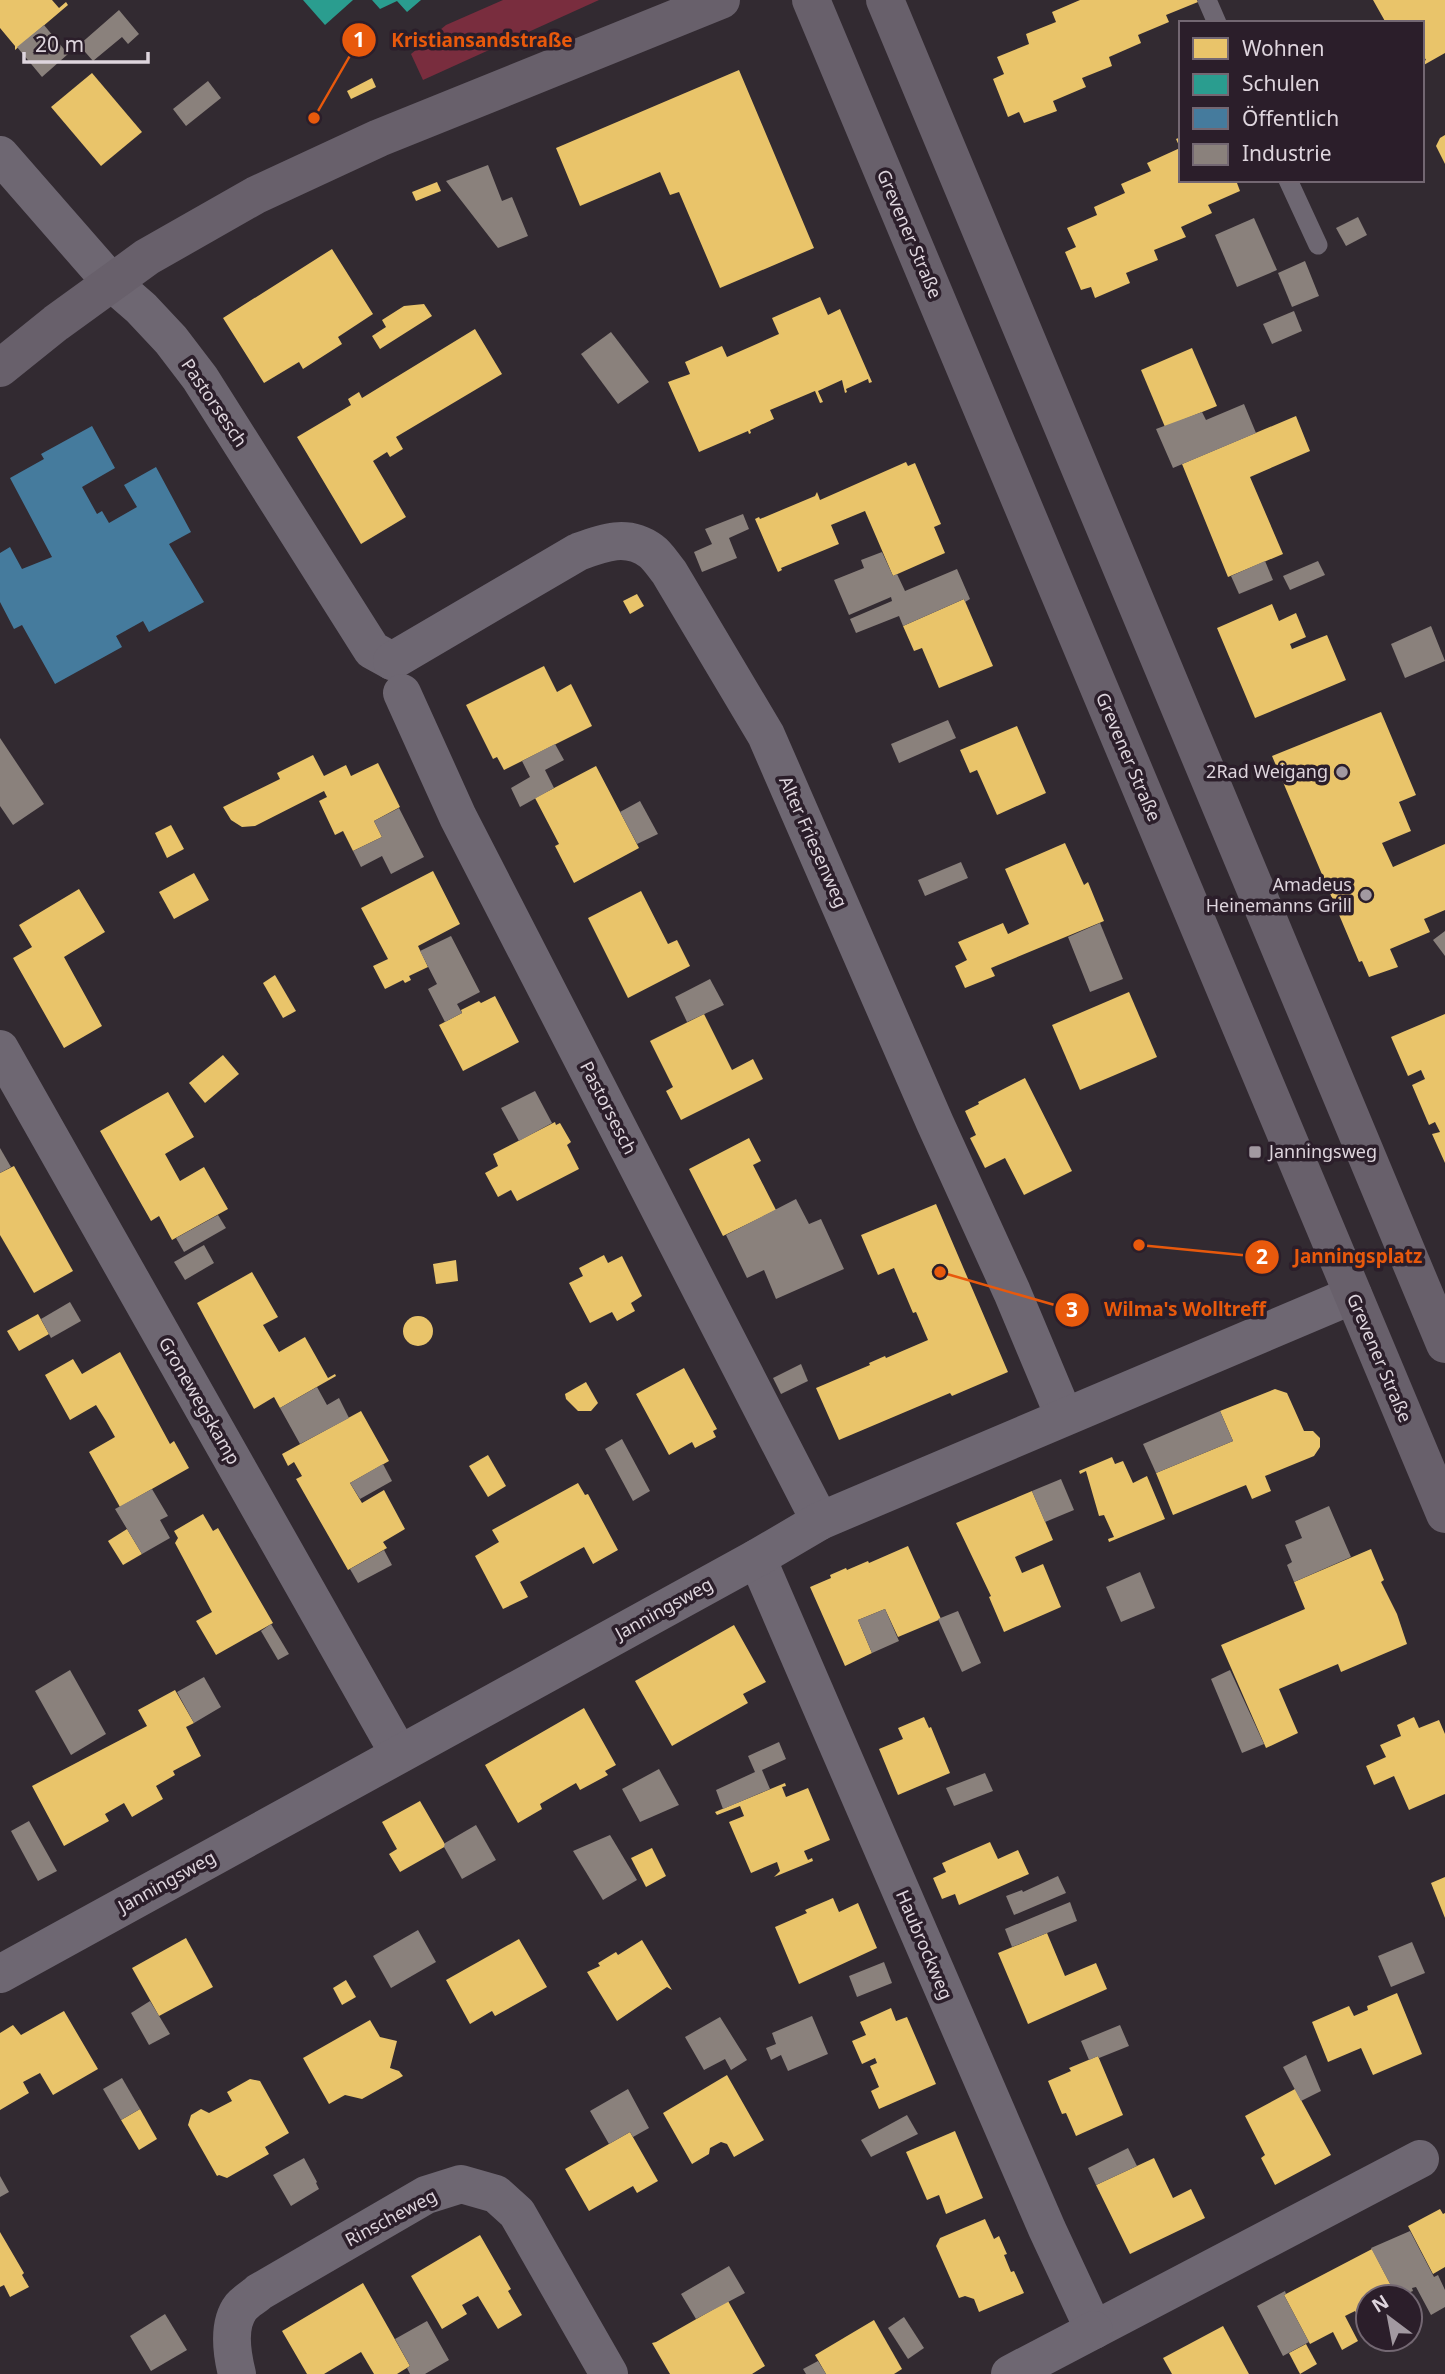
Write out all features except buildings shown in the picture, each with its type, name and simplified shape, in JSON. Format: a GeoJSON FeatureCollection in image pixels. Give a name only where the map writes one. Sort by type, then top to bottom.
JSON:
{"type":"FeatureCollection","features":[{"type":"Feature","properties":{"kind":"main road"},"geometry":{"type":"LineString","coordinates":[[0,368],[111,282],[147,257],[227,210],[379,138],[721,0]]}},
{"type":"Feature","properties":{"kind":"main road","name":"Grevener Straße"},"geometry":{"type":"LineString","coordinates":[[811,0],[1445,1514]]}},
{"type":"Feature","properties":{"kind":"main road"},"geometry":{"type":"LineString","coordinates":[[885,0],[1445,1344]]}},
{"type":"Feature","properties":{"kind":"street","name":"Pastorsesch"},"geometry":{"type":"LineString","coordinates":[[0,155],[111,282],[156,324],[200,378],[372,649],[395,676],[458,817],[820,1521]]}},
{"type":"Feature","properties":{"kind":"street","name":"Alter Friesenweg"},"geometry":{"type":"LineString","coordinates":[[395,676],[578,552],[606,541],[630,541],[651,551],[669,572],[766,735],[1064,1416]]}},
{"type":"Feature","properties":{"kind":"street","name":"Gronewegskamp"},"geometry":{"type":"LineString","coordinates":[[0,1049],[399,1754]]}},
{"type":"Feature","properties":{"kind":"street","name":"Janningsweg"},"geometry":{"type":"LineString","coordinates":[[0,1974],[820,1521],[1353,1295]]}},
{"type":"Feature","properties":{"kind":"street","name":"Haubrockweg"},"geometry":{"type":"LineString","coordinates":[[757,1558],[1041,2216],[1094,2330]]}},
{"type":"Feature","properties":{"kind":"street"},"geometry":{"type":"LineString","coordinates":[[1010,2374],[1420,2159]]}},
{"type":"Feature","properties":{"kind":"street","name":"Rinscheweg"},"geometry":{"type":"LineString","coordinates":[[237,2374],[232,2332],[240,2308],[259,2292],[426,2195],[461,2184],[496,2194],[516,2213],[609,2374]]}},
{"type":"Feature","properties":{"kind":"lane"},"geometry":{"type":"LineString","coordinates":[[1207,0],[1216,21]]}},
{"type":"Feature","properties":{"kind":"lane"},"geometry":{"type":"LineString","coordinates":[[1289,182],[1318,245]]}},
{"type":"Feature","properties":{"kind":"shaded area"},"geometry":{"type":"Polygon","coordinates":[[[503,0],[599,0],[423,80],[411,54],[446,25],[503,0]]]}},
{"type":"Feature","properties":{"kind":"place","name":"Kristiansandstraße"},"geometry":{"type":"Point","coordinates":[314,118]}},
{"type":"Feature","properties":{"kind":"place","name":"2Rad Weigang"},"geometry":{"type":"Point","coordinates":[1342,772]}},
{"type":"Feature","properties":{"kind":"place","name":"Amadeus Heinemanns Grill"},"geometry":{"type":"Point","coordinates":[1366,895]}},
{"type":"Feature","properties":{"kind":"place","name":"Janningsweg"},"geometry":{"type":"Point","coordinates":[1255,1152]}},
{"type":"Feature","properties":{"kind":"place","name":"Janningsplatz"},"geometry":{"type":"Point","coordinates":[1139,1245]}},
{"type":"Feature","properties":{"kind":"place","name":"Wilma's Wolltreff"},"geometry":{"type":"Point","coordinates":[940,1272]}}]}
